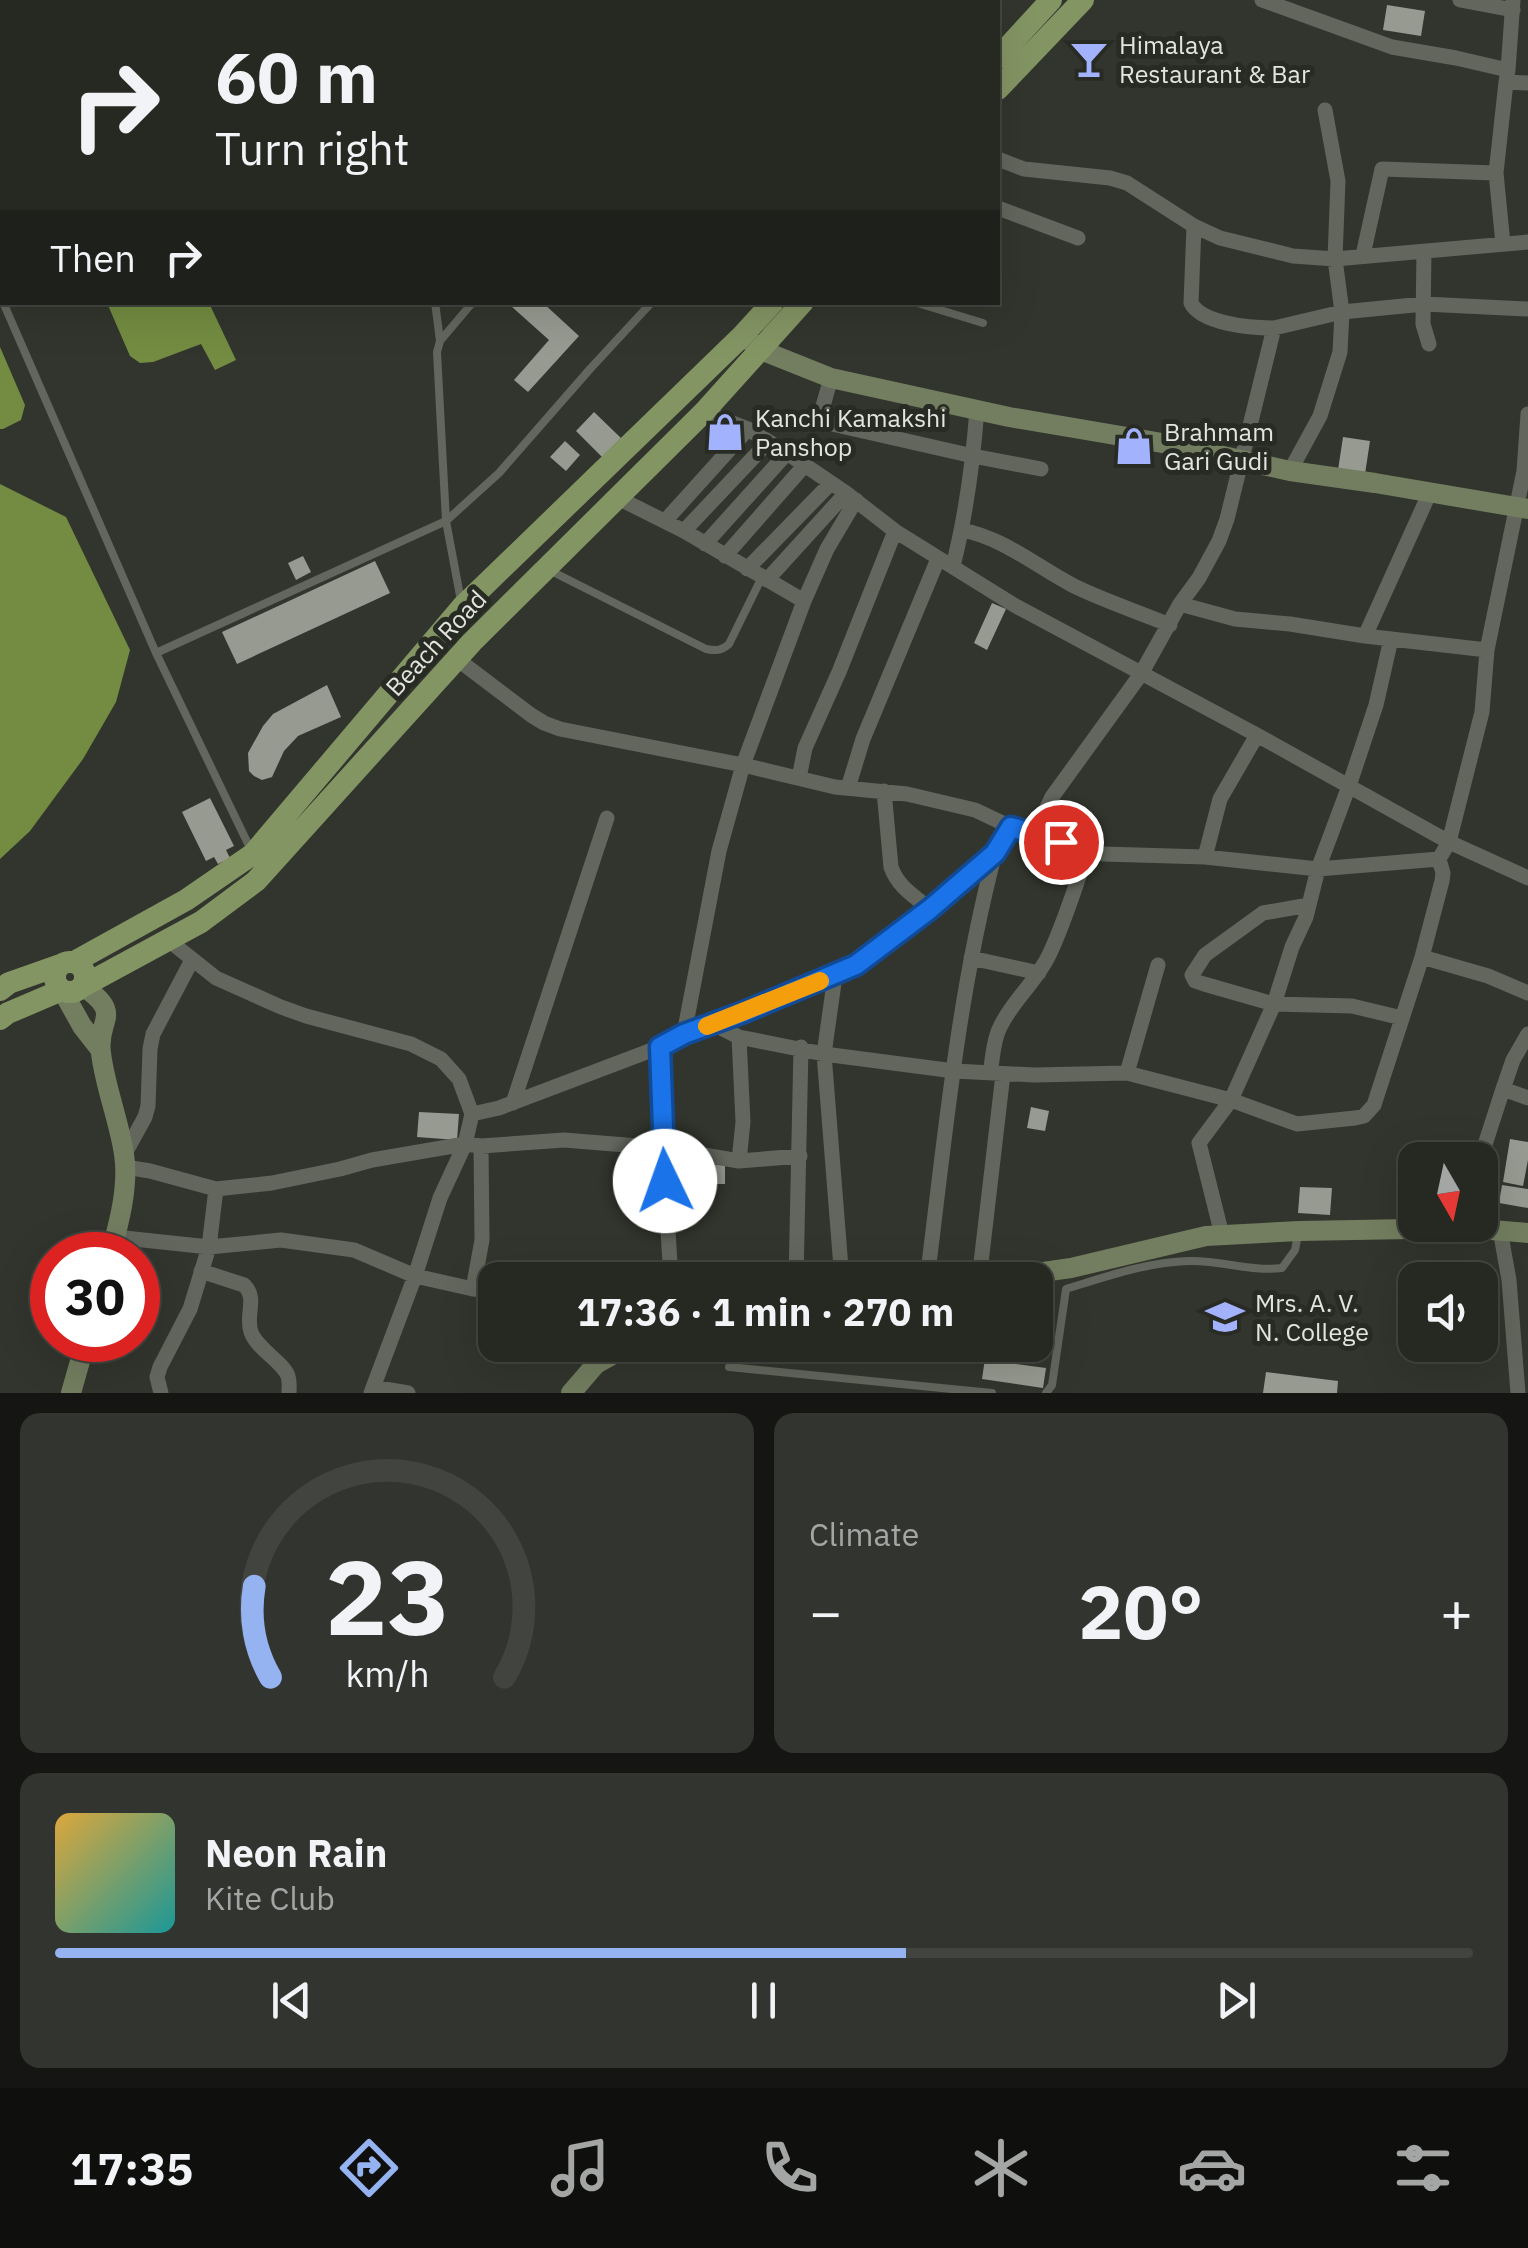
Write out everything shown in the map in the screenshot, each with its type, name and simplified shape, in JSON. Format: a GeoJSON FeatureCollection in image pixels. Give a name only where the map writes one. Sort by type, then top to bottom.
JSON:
{"type":"FeatureCollection","features":[{"type":"Feature","properties":{"kind":"main road"},"geometry":{"type":"LineString","coordinates":[[1000,56],[1051,0]]}},
{"type":"Feature","properties":{"kind":"main road"},"geometry":{"type":"LineString","coordinates":[[1000,87],[1083,0]]}},
{"type":"Feature","properties":{"kind":"main road","name":"Beach Road"},"geometry":{"type":"LineString","coordinates":[[0,1019],[131,962],[201,922],[256,881],[464,650],[704,412],[752,343],[771,305]]}},
{"type":"Feature","properties":{"kind":"main road","name":"Beach Road"},"geometry":{"type":"LineString","coordinates":[[0,990],[9,983],[67,964],[186,900],[253,854],[462,606],[752,343],[799,305]]}},
{"type":"Feature","properties":{"kind":"main road"},"geometry":{"type":"LineString","coordinates":[[67,964],[55,978],[72,988]]}},
{"type":"Feature","properties":{"kind":"street"},"geometry":{"type":"LineString","coordinates":[[1262,0],[1392,47],[1528,83]]}},
{"type":"Feature","properties":{"kind":"street"},"geometry":{"type":"LineString","coordinates":[[1460,0],[1513,5],[1496,173],[1503,244]]}},
{"type":"Feature","properties":{"kind":"street"},"geometry":{"type":"LineString","coordinates":[[1290,472],[1320,416],[1340,352],[1342,312],[1335,258],[1338,181],[1325,110]]}},
{"type":"Feature","properties":{"kind":"street"},"geometry":{"type":"LineString","coordinates":[[1000,160],[1024,169],[1127,183],[1220,238],[1294,256],[1335,258],[1528,242]]}},
{"type":"Feature","properties":{"kind":"street"},"geometry":{"type":"LineString","coordinates":[[1362,255],[1382,169],[1496,173]]}},
{"type":"Feature","properties":{"kind":"street"},"geometry":{"type":"LineString","coordinates":[[1000,209],[1078,238]]}},
{"type":"Feature","properties":{"kind":"street"},"geometry":{"type":"LineString","coordinates":[[1194,226],[1190,304],[1204,316],[1250,328],[1274,328],[1342,312],[1424,304],[1528,309]]}},
{"type":"Feature","properties":{"kind":"street"},"geometry":{"type":"LineString","coordinates":[[1424,251],[1423,324],[1428,344]]}},
{"type":"Feature","properties":{"kind":"street"},"geometry":{"type":"LineString","coordinates":[[1034,832],[1052,796],[1141,674],[1219,540],[1274,328]]}},
{"type":"Feature","properties":{"kind":"street"},"geometry":{"type":"LineString","coordinates":[[752,343],[831,378],[1241,458],[1290,472],[1522,509]]}},
{"type":"Feature","properties":{"kind":"street"},"geometry":{"type":"LineString","coordinates":[[831,378],[821,408],[824,419],[832,424],[1040,468]]}},
{"type":"Feature","properties":{"kind":"street"},"geometry":{"type":"LineString","coordinates":[[848,788],[863,739],[962,530],[977,409]]}},
{"type":"Feature","properties":{"kind":"street"},"geometry":{"type":"LineString","coordinates":[[704,412],[748,429],[788,453],[895,531],[1014,605],[1449,842],[1528,878]]}},
{"type":"Feature","properties":{"kind":"street"},"geometry":{"type":"LineString","coordinates":[[1439,859],[1449,842],[1482,712],[1487,650],[1522,509],[1528,414]]}},
{"type":"Feature","properties":{"kind":"street"},"geometry":{"type":"LineString","coordinates":[[665,521],[748,429]]}},
{"type":"Feature","properties":{"kind":"street"},"geometry":{"type":"LineString","coordinates":[[684,531],[768,442]]}},
{"type":"Feature","properties":{"kind":"street"},"geometry":{"type":"LineString","coordinates":[[705,544],[788,453]]}},
{"type":"Feature","properties":{"kind":"street"},"geometry":{"type":"LineString","coordinates":[[725,556],[804,466]]}},
{"type":"Feature","properties":{"kind":"street"},"geometry":{"type":"LineString","coordinates":[[759,576],[831,484]]}},
{"type":"Feature","properties":{"kind":"street"},"geometry":{"type":"LineString","coordinates":[[1364,636],[1430,492]]}},
{"type":"Feature","properties":{"kind":"street"},"geometry":{"type":"LineString","coordinates":[[616,497],[804,600]]}},
{"type":"Feature","properties":{"kind":"street"},"geometry":{"type":"LineString","coordinates":[[759,576],[851,497]]}},
{"type":"Feature","properties":{"kind":"street"},"geometry":{"type":"LineString","coordinates":[[684,1034],[715,870],[743,765],[804,600],[851,497]]}},
{"type":"Feature","properties":{"kind":"street"},"geometry":{"type":"LineString","coordinates":[[962,530],[981,534],[1072,585],[1170,625]]}},
{"type":"Feature","properties":{"kind":"street"},"geometry":{"type":"LineString","coordinates":[[799,778],[805,748],[895,531]]}},
{"type":"Feature","properties":{"kind":"street"},"geometry":{"type":"LineString","coordinates":[[1180,604],[1234,619],[1487,650]]}},
{"type":"Feature","properties":{"kind":"street"},"geometry":{"type":"LineString","coordinates":[[1222,1235],[1198,1144],[1231,1100],[1274,1004],[1376,705],[1391,639]]}},
{"type":"Feature","properties":{"kind":"street"},"geometry":{"type":"LineString","coordinates":[[464,650],[544,723],[560,729],[975,810],[1011,827],[1088,851],[1205,857],[1318,869],[1439,859]]}},
{"type":"Feature","properties":{"kind":"street"},"geometry":{"type":"LineString","coordinates":[[1205,857],[1220,799],[1257,735]]}},
{"type":"Feature","properties":{"kind":"street"},"geometry":{"type":"LineString","coordinates":[[884,791],[895,878],[930,909]]}},
{"type":"Feature","properties":{"kind":"street"},"geometry":{"type":"LineString","coordinates":[[513,1103],[608,818]]}},
{"type":"Feature","properties":{"kind":"street"},"geometry":{"type":"LineString","coordinates":[[929,1262],[979,914],[995,853],[1011,827]]}},
{"type":"Feature","properties":{"kind":"street"},"geometry":{"type":"LineString","coordinates":[[984,1262],[996,1036],[1000,1025],[1040,973],[1088,851]]}},
{"type":"Feature","properties":{"kind":"street"},"geometry":{"type":"LineString","coordinates":[[472,1114],[513,1103],[660,1047],[834,976],[856,965],[930,909],[995,853]]}},
{"type":"Feature","properties":{"kind":"street"},"geometry":{"type":"LineString","coordinates":[[714,1024],[739,1037],[824,1054],[954,1071],[1034,1075],[1128,1073],[1231,1100],[1297,1124],[1364,1116],[1374,1105],[1422,957],[1444,872],[1439,859]]}},
{"type":"Feature","properties":{"kind":"street"},"geometry":{"type":"LineString","coordinates":[[1309,905],[1263,913],[1205,955],[1192,975],[1204,984],[1274,1004],[1352,1006],[1402,1018]]}},
{"type":"Feature","properties":{"kind":"street"},"geometry":{"type":"LineString","coordinates":[[166,939],[216,978],[294,1012],[410,1044],[442,1059],[460,1079],[472,1114],[482,1240],[473,1289]]}},
{"type":"Feature","properties":{"kind":"street"},"geometry":{"type":"LineString","coordinates":[[1422,957],[1488,976],[1528,993]]}},
{"type":"Feature","properties":{"kind":"street"},"geometry":{"type":"LineString","coordinates":[[971,958],[1040,973]]}},
{"type":"Feature","properties":{"kind":"street"},"geometry":{"type":"LineString","coordinates":[[124,1161],[148,1106],[153,1034],[192,960]]}},
{"type":"Feature","properties":{"kind":"street"},"geometry":{"type":"LineString","coordinates":[[1128,1073],[1158,965]]}},
{"type":"Feature","properties":{"kind":"street"},"geometry":{"type":"LineString","coordinates":[[834,976],[824,1054],[841,1262]]}},
{"type":"Feature","properties":{"kind":"street"},"geometry":{"type":"LineString","coordinates":[[72,988],[100,998],[108,1014],[100,1049],[124,1161],[116,1232]]}},
{"type":"Feature","properties":{"kind":"street"},"geometry":{"type":"LineString","coordinates":[[72,988],[82,1026],[100,1049]]}},
{"type":"Feature","properties":{"kind":"street"},"geometry":{"type":"LineString","coordinates":[[1486,1142],[1513,1060],[1528,1034]]}},
{"type":"Feature","properties":{"kind":"street"},"geometry":{"type":"LineString","coordinates":[[739,1037],[744,1122],[739,1161]]}},
{"type":"Feature","properties":{"kind":"street"},"geometry":{"type":"LineString","coordinates":[[660,1047],[671,1262]]}},
{"type":"Feature","properties":{"kind":"street"},"geometry":{"type":"LineString","coordinates":[[797,1262],[801,1047]]}},
{"type":"Feature","properties":{"kind":"street"},"geometry":{"type":"LineString","coordinates":[[1503,1089],[1528,1098]]}},
{"type":"Feature","properties":{"kind":"street"},"geometry":{"type":"LineString","coordinates":[[124,1161],[216,1189],[272,1183],[372,1160],[473,1145],[564,1140],[663,1148],[739,1161],[800,1156]]}},
{"type":"Feature","properties":{"kind":"street"},"geometry":{"type":"LineString","coordinates":[[408,1393],[372,1390],[416,1276],[440,1198],[473,1145]]}},
{"type":"Feature","properties":{"kind":"street"},"geometry":{"type":"LineString","coordinates":[[161,1393],[160,1367],[190,1309],[209,1246],[216,1189]]}},
{"type":"Feature","properties":{"kind":"street"},"geometry":{"type":"LineString","coordinates":[[1053,1270],[1206,1236],[1398,1229]]}},
{"type":"Feature","properties":{"kind":"street"},"geometry":{"type":"LineString","coordinates":[[1518,1393],[1509,1280],[1500,1230],[1528,1233]]}},
{"type":"Feature","properties":{"kind":"street"},"geometry":{"type":"LineString","coordinates":[[160,1246],[280,1240],[354,1250],[416,1276],[478,1289]]}},
{"type":"Feature","properties":{"kind":"street"},"geometry":{"type":"LineString","coordinates":[[202,1271],[249,1290],[252,1336],[288,1376],[289,1393]]}},
{"type":"Feature","properties":{"kind":"street"},"geometry":{"type":"LineString","coordinates":[[70,1393],[79,1362]]}},
{"type":"Feature","properties":{"kind":"street"},"geometry":{"type":"LineString","coordinates":[[571,1393],[593,1362]]}},
{"type":"Feature","properties":{"kind":"lane"},"geometry":{"type":"LineString","coordinates":[[4,305],[156,653],[253,854]]}},
{"type":"Feature","properties":{"kind":"lane"},"geometry":{"type":"LineString","coordinates":[[434,305],[440,341],[437,352],[446,521],[462,606],[464,650]]}},
{"type":"Feature","properties":{"kind":"lane"},"geometry":{"type":"LineString","coordinates":[[440,341],[470,305]]}},
{"type":"Feature","properties":{"kind":"lane"},"geometry":{"type":"LineString","coordinates":[[156,653],[446,521],[500,472],[649,305]]}},
{"type":"Feature","properties":{"kind":"lane"},"geometry":{"type":"LineString","coordinates":[[923,305],[983,324]]}},
{"type":"Feature","properties":{"kind":"lane"},"geometry":{"type":"LineString","coordinates":[[546,568],[715,651],[729,644],[759,576]]}},
{"type":"Feature","properties":{"kind":"lane"},"geometry":{"type":"LineString","coordinates":[[1046,1393],[1052,1385],[1066,1289],[1121,1273],[1186,1261],[1265,1270],[1282,1268],[1295,1250],[1300,1231]]}},
{"type":"Feature","properties":{"kind":"lane"},"geometry":{"type":"LineString","coordinates":[[730,1367],[992,1393]]}},
{"type":"Feature","properties":{"kind":"shaded area"},"geometry":{"type":"Polygon","coordinates":[[[108,305],[210,305],[236,360],[215,370],[201,344],[153,362],[140,363],[130,356],[108,305]]]}},
{"type":"Feature","properties":{"kind":"shaded area"},"geometry":{"type":"Polygon","coordinates":[[[0,347],[25,405],[21,420],[3,429],[0,429],[0,347]]]}},
{"type":"Feature","properties":{"kind":"shaded area"},"geometry":{"type":"Polygon","coordinates":[[[0,484],[66,517],[130,650],[116,702],[83,759],[30,831],[0,859],[0,484]]]}},
{"type":"Feature","properties":{"kind":"building"},"geometry":{"type":"Polygon","coordinates":[[[1387,5],[1425,11],[1421,36],[1383,30],[1387,5]]]}},
{"type":"Feature","properties":{"kind":"building"},"geometry":{"type":"Polygon","coordinates":[[[545,305],[579,336],[528,392],[514,380],[549,340],[511,306],[545,305]]]}},
{"type":"Feature","properties":{"kind":"building"},"geometry":{"type":"Polygon","coordinates":[[[594,412],[621,438],[602,457],[576,431],[594,412]]]}},
{"type":"Feature","properties":{"kind":"building"},"geometry":{"type":"Polygon","coordinates":[[[1343,437],[1370,441],[1365,474],[1338,470],[1343,437]]]}},
{"type":"Feature","properties":{"kind":"building"},"geometry":{"type":"Polygon","coordinates":[[[565,441],[580,455],[566,471],[550,457],[565,441]]]}},
{"type":"Feature","properties":{"kind":"building"},"geometry":{"type":"Polygon","coordinates":[[[303,556],[311,572],[296,580],[288,563],[303,556]]]}},
{"type":"Feature","properties":{"kind":"building"},"geometry":{"type":"Polygon","coordinates":[[[375,561],[390,593],[237,664],[222,632],[375,561]]]}},
{"type":"Feature","properties":{"kind":"building"},"geometry":{"type":"Polygon","coordinates":[[[992,603],[1006,609],[987,650],[974,643],[992,603]]]}},
{"type":"Feature","properties":{"kind":"building"},"geometry":{"type":"Polygon","coordinates":[[[327,685],[341,717],[298,736],[284,751],[272,777],[262,780],[254,776],[249,771],[248,753],[263,726],[273,714],[327,685]]]}},
{"type":"Feature","properties":{"kind":"building"},"geometry":{"type":"Polygon","coordinates":[[[210,798],[234,846],[226,850],[230,858],[218,864],[214,857],[206,861],[182,812],[210,798]]]}},
{"type":"Feature","properties":{"kind":"building"},"geometry":{"type":"Polygon","coordinates":[[[1031,1107],[1049,1111],[1045,1131],[1027,1128],[1031,1107]]]}},
{"type":"Feature","properties":{"kind":"building"},"geometry":{"type":"Polygon","coordinates":[[[419,1112],[459,1114],[457,1140],[417,1137],[419,1112]]]}},
{"type":"Feature","properties":{"kind":"building"},"geometry":{"type":"Polygon","coordinates":[[[1510,1139],[1528,1142],[1523,1186],[1503,1182],[1510,1139]]]}},
{"type":"Feature","properties":{"kind":"building"},"geometry":{"type":"Polygon","coordinates":[[[683,1165],[725,1165],[725,1184],[683,1184],[683,1165]]]}},
{"type":"Feature","properties":{"kind":"building"},"geometry":{"type":"Polygon","coordinates":[[[1502,1185],[1528,1189],[1528,1208],[1499,1203],[1502,1185]]]}},
{"type":"Feature","properties":{"kind":"building"},"geometry":{"type":"Polygon","coordinates":[[[1300,1187],[1332,1188],[1330,1215],[1298,1213],[1300,1187]]]}},
{"type":"Feature","properties":{"kind":"building"},"geometry":{"type":"Polygon","coordinates":[[[984,1362],[1046,1368],[1043,1388],[982,1379],[984,1362]]]}},
{"type":"Feature","properties":{"kind":"building"},"geometry":{"type":"Polygon","coordinates":[[[1266,1372],[1338,1381],[1337,1393],[1263,1393],[1266,1372]]]}},
{"type":"Feature","properties":{"kind":"slow traffic"},"geometry":{"type":"LineString","coordinates":[[707,1026],[820,981]]}},
{"type":"Feature","properties":{"kind":"place","name":"Himalaya Restaurant & Bar"},"geometry":{"type":"Point","coordinates":[1089,59]}},
{"type":"Feature","properties":{"kind":"place","name":"Kanchi Kamakshi Panshop"},"geometry":{"type":"Point","coordinates":[725,432]}},
{"type":"Feature","properties":{"kind":"place","name":"Brahmam Gari Gudi"},"geometry":{"type":"Point","coordinates":[1134,446]}},
{"type":"Feature","properties":{"kind":"place","name":"Mrs. A. V. N. College"},"geometry":{"type":"Point","coordinates":[1225,1317]}},
{"type":"Feature","properties":{"kind":"route"},"geometry":{"type":"LineString","coordinates":[[665,1181],[660,1047],[856,965],[995,853],[1011,827],[1061,842]]}}]}
